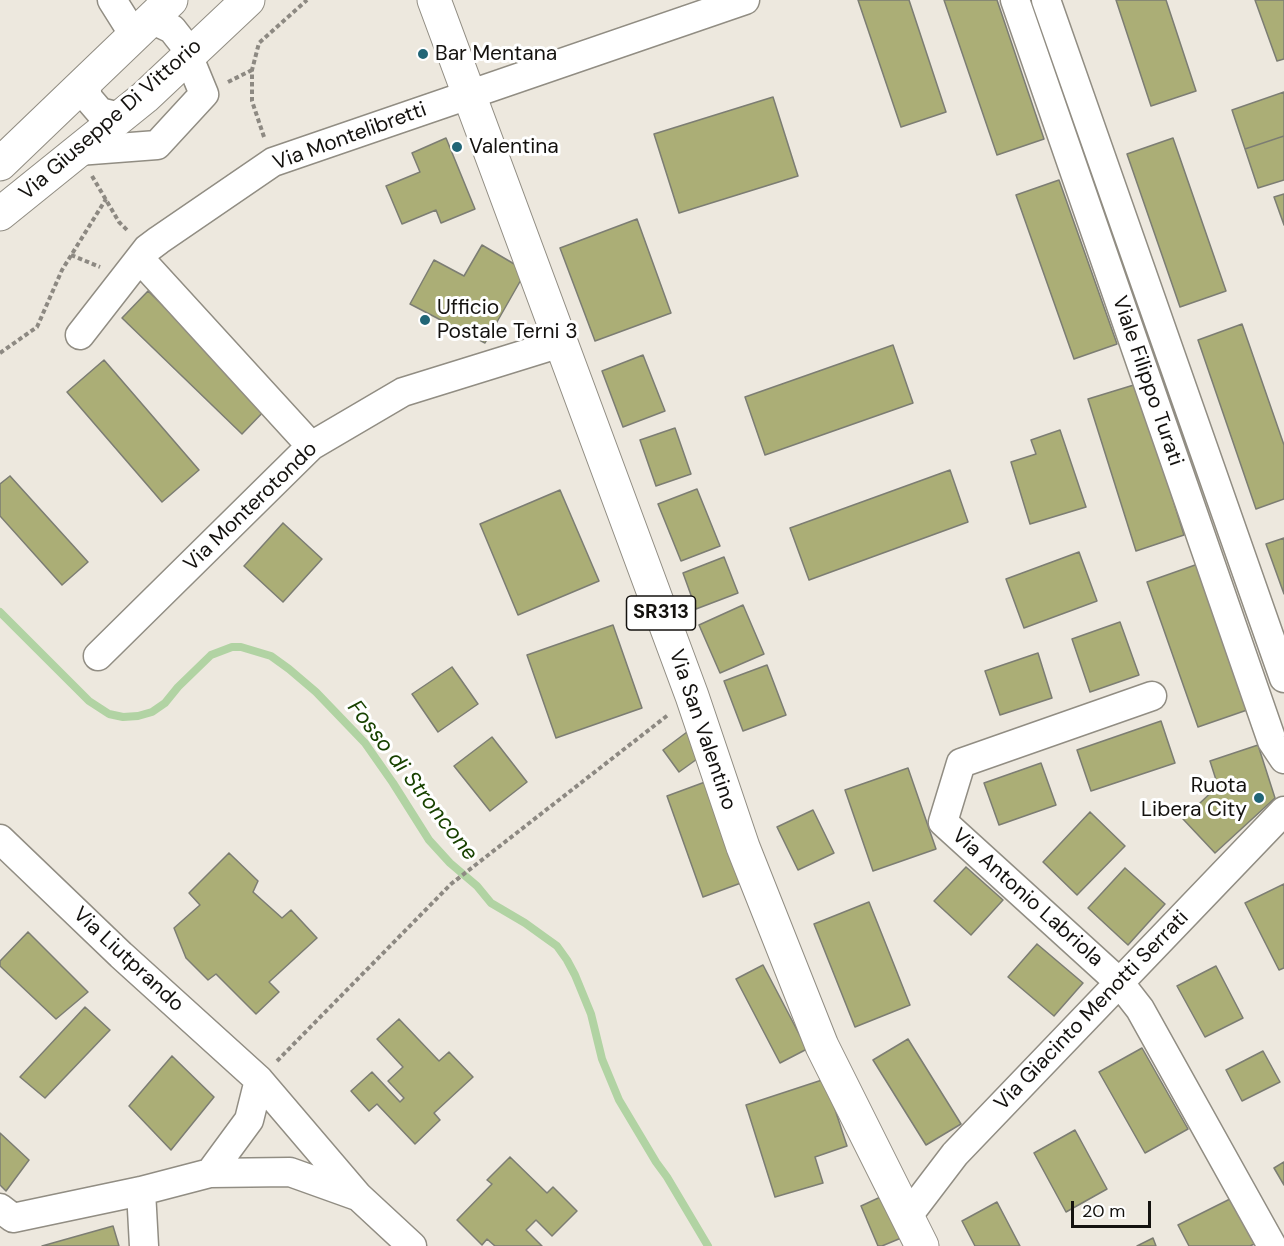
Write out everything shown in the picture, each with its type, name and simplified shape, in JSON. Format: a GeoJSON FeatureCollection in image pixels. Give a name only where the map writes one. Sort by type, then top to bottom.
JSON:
{"type":"FeatureCollection","features":[{"type":"Feature","properties":{"kind":"main road","name":"Via Giuseppe Di Vittorio"},"geometry":{"type":"LineString","coordinates":[[0,214],[145,97],[248,0]]}},
{"type":"Feature","properties":{"kind":"main road","name":"Via San Valentino"},"geometry":{"type":"LineString","coordinates":[[434,0],[692,696],[742,847],[822,1046],[922,1246]]}},
{"type":"Feature","properties":{"kind":"main road","name":"Via Giuseppe Di Vittorio"},"geometry":{"type":"LineString","coordinates":[[0,164],[152,18]]}},
{"type":"Feature","properties":{"kind":"street"},"geometry":{"type":"LineString","coordinates":[[78,151],[157,146],[204,94],[189,55],[172,29],[112,0]]}},
{"type":"Feature","properties":{"kind":"street","name":"Via Montelibretti"},"geometry":{"type":"LineString","coordinates":[[80,335],[144,254],[159,240],[273,162],[745,0]]}},
{"type":"Feature","properties":{"kind":"street","name":"Viale Filippo Turati"},"geometry":{"type":"LineString","coordinates":[[1015,0],[1272,741],[1284,759]]}},
{"type":"Feature","properties":{"kind":"street","name":"Viale Filippo Turati"},"geometry":{"type":"LineString","coordinates":[[1046,0],[1284,678]]}},
{"type":"Feature","properties":{"kind":"street"},"geometry":{"type":"LineString","coordinates":[[85,82],[88,98],[100,112],[120,117]]}},
{"type":"Feature","properties":{"kind":"street"},"geometry":{"type":"LineString","coordinates":[[144,254],[311,446]]}},
{"type":"Feature","properties":{"kind":"street","name":"Via Monterotondo"},"geometry":{"type":"LineString","coordinates":[[98,656],[311,446],[403,392],[561,343]]}},
{"type":"Feature","properties":{"kind":"street","name":"Via Antonio Labriola"},"geometry":{"type":"LineString","coordinates":[[1119,982],[944,822],[961,763],[1152,696]]}},
{"type":"Feature","properties":{"kind":"street","name":"Via Giacinto Menotti Serrati"},"geometry":{"type":"LineString","coordinates":[[907,1217],[955,1154],[1284,811]]}},
{"type":"Feature","properties":{"kind":"street","name":"Via Liutprando"},"geometry":{"type":"LineString","coordinates":[[0,838],[121,955],[259,1080],[358,1196],[412,1246]]}},
{"type":"Feature","properties":{"kind":"street"},"geometry":{"type":"LineString","coordinates":[[1119,982],[1140,1009],[1272,1246]]}},
{"type":"Feature","properties":{"kind":"street"},"geometry":{"type":"LineString","coordinates":[[210,1173],[249,1120],[259,1080]]}},
{"type":"Feature","properties":{"kind":"street","name":"Via Liutprando"},"geometry":{"type":"LineString","coordinates":[[0,1208],[14,1218],[141,1191],[210,1173],[290,1172],[358,1196]]}},
{"type":"Feature","properties":{"kind":"street"},"geometry":{"type":"LineString","coordinates":[[141,1191],[144,1246]]}},
{"type":"Feature","properties":{"kind":"path"},"geometry":{"type":"LineString","coordinates":[[263,135],[252,101],[252,70],[259,43],[307,0]]}},
{"type":"Feature","properties":{"kind":"path"},"geometry":{"type":"LineString","coordinates":[[78,151],[119,222],[144,254]]}},
{"type":"Feature","properties":{"kind":"path"},"geometry":{"type":"LineString","coordinates":[[0,353],[37,327],[70,255],[106,199]]}},
{"type":"Feature","properties":{"kind":"path"},"geometry":{"type":"LineString","coordinates":[[259,1080],[451,884],[692,696]]}},
{"type":"Feature","properties":{"kind":"building"},"geometry":{"type":"Polygon","coordinates":[[[858,0],[909,0],[946,112],[901,127],[858,0]]]}},
{"type":"Feature","properties":{"kind":"building"},"geometry":{"type":"Polygon","coordinates":[[[944,0],[997,0],[1044,139],[997,155],[944,0]]]}},
{"type":"Feature","properties":{"kind":"building"},"geometry":{"type":"Polygon","coordinates":[[[1116,0],[1166,0],[1196,91],[1151,106],[1116,0]]]}},
{"type":"Feature","properties":{"kind":"building"},"geometry":{"type":"Polygon","coordinates":[[[1255,0],[1284,0],[1284,59],[1277,61],[1255,0]]]}},
{"type":"Feature","properties":{"kind":"building"},"geometry":{"type":"Polygon","coordinates":[[[1284,92],[1284,136],[1245,149],[1232,110],[1284,92]]]}},
{"type":"Feature","properties":{"kind":"building"},"geometry":{"type":"Polygon","coordinates":[[[773,97],[798,176],[679,213],[654,134],[773,97]]]}},
{"type":"Feature","properties":{"kind":"building"},"geometry":{"type":"Polygon","coordinates":[[[1284,136],[1284,180],[1258,188],[1245,149],[1284,136]]]}},
{"type":"Feature","properties":{"kind":"building"},"geometry":{"type":"Polygon","coordinates":[[[446,138],[475,209],[441,223],[436,210],[402,224],[386,186],[420,172],[412,153],[446,138]]]}},
{"type":"Feature","properties":{"kind":"building"},"geometry":{"type":"Polygon","coordinates":[[[1173,138],[1226,291],[1180,307],[1127,154],[1173,138]]]}},
{"type":"Feature","properties":{"kind":"building"},"geometry":{"type":"Polygon","coordinates":[[[1059,180],[1117,344],[1074,359],[1016,195],[1059,180]]]}},
{"type":"Feature","properties":{"kind":"building"},"geometry":{"type":"Polygon","coordinates":[[[1284,194],[1284,225],[1274,197],[1284,194]]]}},
{"type":"Feature","properties":{"kind":"building"},"geometry":{"type":"Polygon","coordinates":[[[637,219],[671,313],[595,341],[560,248],[637,219]]]}},
{"type":"Feature","properties":{"kind":"building"},"geometry":{"type":"Polygon","coordinates":[[[482,245],[526,271],[485,343],[410,304],[434,260],[464,276],[482,245]]]}},
{"type":"Feature","properties":{"kind":"building"},"geometry":{"type":"Polygon","coordinates":[[[148,291],[268,407],[242,434],[122,318],[148,291]]]}},
{"type":"Feature","properties":{"kind":"building"},"geometry":{"type":"Polygon","coordinates":[[[1242,324],[1284,445],[1284,499],[1256,509],[1198,340],[1242,324]]]}},
{"type":"Feature","properties":{"kind":"building"},"geometry":{"type":"Polygon","coordinates":[[[893,345],[913,403],[765,455],[745,397],[893,345]]]}},
{"type":"Feature","properties":{"kind":"building"},"geometry":{"type":"Polygon","coordinates":[[[643,355],[665,411],[623,427],[602,371],[643,355]]]}},
{"type":"Feature","properties":{"kind":"building"},"geometry":{"type":"Polygon","coordinates":[[[104,360],[199,470],[162,502],[67,392],[104,360]]]}},
{"type":"Feature","properties":{"kind":"building"},"geometry":{"type":"Polygon","coordinates":[[[1137,384],[1184,535],[1136,551],[1088,399],[1137,384]]]}},
{"type":"Feature","properties":{"kind":"building"},"geometry":{"type":"Polygon","coordinates":[[[675,428],[691,474],[656,486],[640,440],[675,428]]]}},
{"type":"Feature","properties":{"kind":"building"},"geometry":{"type":"Polygon","coordinates":[[[1060,430],[1086,507],[1030,524],[1011,462],[1036,454],[1031,440],[1060,430]]]}},
{"type":"Feature","properties":{"kind":"building"},"geometry":{"type":"Polygon","coordinates":[[[950,470],[968,522],[809,580],[790,528],[950,470]]]}},
{"type":"Feature","properties":{"kind":"building"},"geometry":{"type":"Polygon","coordinates":[[[10,476],[88,562],[62,585],[0,516],[0,484],[10,476]]]}},
{"type":"Feature","properties":{"kind":"building"},"geometry":{"type":"Polygon","coordinates":[[[697,489],[720,546],[681,561],[658,504],[697,489]]]}},
{"type":"Feature","properties":{"kind":"building"},"geometry":{"type":"Polygon","coordinates":[[[560,490],[599,581],[518,615],[480,524],[560,490]]]}},
{"type":"Feature","properties":{"kind":"building"},"geometry":{"type":"Polygon","coordinates":[[[283,523],[322,559],[283,602],[244,566],[283,523]]]}},
{"type":"Feature","properties":{"kind":"building"},"geometry":{"type":"Polygon","coordinates":[[[1284,538],[1284,594],[1266,544],[1284,538]]]}},
{"type":"Feature","properties":{"kind":"building"},"geometry":{"type":"Polygon","coordinates":[[[1079,552],[1097,601],[1024,628],[1006,579],[1079,552]]]}},
{"type":"Feature","properties":{"kind":"building"},"geometry":{"type":"Polygon","coordinates":[[[724,557],[738,593],[696,609],[683,573],[724,557]]]}},
{"type":"Feature","properties":{"kind":"building"},"geometry":{"type":"Polygon","coordinates":[[[1198,564],[1250,709],[1198,727],[1147,582],[1198,564]]]}},
{"type":"Feature","properties":{"kind":"building"},"geometry":{"type":"Polygon","coordinates":[[[743,605],[764,654],[720,673],[699,625],[743,605]]]}},
{"type":"Feature","properties":{"kind":"building"},"geometry":{"type":"Polygon","coordinates":[[[1120,622],[1139,675],[1090,692],[1072,639],[1120,622]]]}},
{"type":"Feature","properties":{"kind":"building"},"geometry":{"type":"Polygon","coordinates":[[[613,625],[642,708],[556,738],[527,655],[613,625]]]}},
{"type":"Feature","properties":{"kind":"building"},"geometry":{"type":"Polygon","coordinates":[[[1038,653],[1052,698],[1000,715],[985,671],[1038,653]]]}},
{"type":"Feature","properties":{"kind":"building"},"geometry":{"type":"Polygon","coordinates":[[[767,665],[786,715],[743,731],[724,681],[767,665]]]}},
{"type":"Feature","properties":{"kind":"building"},"geometry":{"type":"Polygon","coordinates":[[[452,667],[478,704],[438,732],[412,694],[452,667]]]}},
{"type":"Feature","properties":{"kind":"building"},"geometry":{"type":"Polygon","coordinates":[[[1161,721],[1175,763],[1091,791],[1077,750],[1161,721]]]}},
{"type":"Feature","properties":{"kind":"building"},"geometry":{"type":"Polygon","coordinates":[[[687,732],[704,754],[679,772],[663,750],[687,732]]]}},
{"type":"Feature","properties":{"kind":"building"},"geometry":{"type":"Polygon","coordinates":[[[492,737],[527,782],[490,811],[454,766],[492,737]]]}},
{"type":"Feature","properties":{"kind":"building"},"geometry":{"type":"Polygon","coordinates":[[[1258,745],[1275,798],[1215,853],[1183,819],[1218,786],[1210,761],[1258,745]]]}},
{"type":"Feature","properties":{"kind":"building"},"geometry":{"type":"Polygon","coordinates":[[[1041,763],[1056,805],[999,825],[984,783],[1041,763]]]}},
{"type":"Feature","properties":{"kind":"building"},"geometry":{"type":"Polygon","coordinates":[[[908,768],[936,849],[873,871],[845,790],[908,768]]]}},
{"type":"Feature","properties":{"kind":"building"},"geometry":{"type":"Polygon","coordinates":[[[705,782],[741,883],[703,897],[667,796],[705,782]]]}},
{"type":"Feature","properties":{"kind":"building"},"geometry":{"type":"Polygon","coordinates":[[[813,810],[834,853],[798,870],[777,827],[813,810]]]}},
{"type":"Feature","properties":{"kind":"building"},"geometry":{"type":"Polygon","coordinates":[[[1090,812],[1125,846],[1077,895],[1043,862],[1090,812]]]}},
{"type":"Feature","properties":{"kind":"building"},"geometry":{"type":"Polygon","coordinates":[[[229,853],[258,881],[253,892],[282,918],[291,910],[317,938],[269,982],[279,992],[256,1014],[216,974],[208,980],[186,958],[174,928],[200,905],[189,893],[229,853]]]}},
{"type":"Feature","properties":{"kind":"building"},"geometry":{"type":"Polygon","coordinates":[[[966,867],[1003,900],[971,935],[934,901],[966,867]]]}},
{"type":"Feature","properties":{"kind":"building"},"geometry":{"type":"Polygon","coordinates":[[[1125,868],[1165,904],[1128,945],[1088,908],[1125,868]]]}},
{"type":"Feature","properties":{"kind":"building"},"geometry":{"type":"Polygon","coordinates":[[[1284,884],[1284,968],[1279,970],[1245,903],[1284,884]]]}},
{"type":"Feature","properties":{"kind":"building"},"geometry":{"type":"Polygon","coordinates":[[[869,902],[910,1005],[855,1027],[814,924],[869,902]]]}},
{"type":"Feature","properties":{"kind":"building"},"geometry":{"type":"Polygon","coordinates":[[[28,932],[88,992],[56,1019],[0,966],[0,961],[28,932]]]}},
{"type":"Feature","properties":{"kind":"building"},"geometry":{"type":"Polygon","coordinates":[[[1037,944],[1083,983],[1054,1016],[1008,977],[1037,944]]]}},
{"type":"Feature","properties":{"kind":"building"},"geometry":{"type":"Polygon","coordinates":[[[763,965],[807,1049],[780,1063],[736,979],[763,965]]]}},
{"type":"Feature","properties":{"kind":"building"},"geometry":{"type":"Polygon","coordinates":[[[1216,966],[1243,1018],[1205,1037],[1177,986],[1216,966]]]}},
{"type":"Feature","properties":{"kind":"building"},"geometry":{"type":"Polygon","coordinates":[[[85,1007],[110,1030],[45,1098],[20,1077],[85,1007]]]}},
{"type":"Feature","properties":{"kind":"building"},"geometry":{"type":"Polygon","coordinates":[[[399,1019],[439,1061],[449,1052],[473,1077],[434,1113],[440,1120],[415,1144],[377,1104],[369,1111],[351,1091],[372,1072],[400,1102],[404,1098],[388,1081],[403,1067],[377,1039],[399,1019]]]}},
{"type":"Feature","properties":{"kind":"building"},"geometry":{"type":"Polygon","coordinates":[[[908,1039],[961,1124],[926,1145],[873,1060],[908,1039]]]}},
{"type":"Feature","properties":{"kind":"building"},"geometry":{"type":"Polygon","coordinates":[[[1142,1048],[1188,1129],[1145,1153],[1099,1072],[1142,1048]]]}},
{"type":"Feature","properties":{"kind":"building"},"geometry":{"type":"Polygon","coordinates":[[[1263,1051],[1280,1082],[1242,1101],[1226,1070],[1263,1051]]]}},
{"type":"Feature","properties":{"kind":"building"},"geometry":{"type":"Polygon","coordinates":[[[172,1056],[214,1097],[171,1150],[129,1106],[172,1056]]]}},
{"type":"Feature","properties":{"kind":"building"},"geometry":{"type":"Polygon","coordinates":[[[825,1079],[847,1146],[815,1157],[823,1183],[775,1197],[746,1105],[825,1079]]]}},
{"type":"Feature","properties":{"kind":"building"},"geometry":{"type":"Polygon","coordinates":[[[1075,1130],[1107,1189],[1066,1212],[1034,1153],[1075,1130]]]}},
{"type":"Feature","properties":{"kind":"building"},"geometry":{"type":"Polygon","coordinates":[[[0,1133],[29,1160],[6,1191],[0,1185],[0,1133]]]}},
{"type":"Feature","properties":{"kind":"building"},"geometry":{"type":"Polygon","coordinates":[[[510,1157],[547,1193],[553,1187],[577,1211],[552,1236],[536,1220],[526,1230],[542,1246],[495,1246],[487,1239],[482,1245],[457,1220],[492,1184],[487,1180],[510,1157]]]}},
{"type":"Feature","properties":{"kind":"building"},"geometry":{"type":"Polygon","coordinates":[[[1284,1162],[1284,1185],[1274,1168],[1284,1162]]]}},
{"type":"Feature","properties":{"kind":"building"},"geometry":{"type":"Polygon","coordinates":[[[887,1194],[906,1236],[878,1246],[861,1206],[887,1194]]]}},
{"type":"Feature","properties":{"kind":"building"},"geometry":{"type":"Polygon","coordinates":[[[1236,1196],[1259,1242],[1250,1246],[1189,1246],[1178,1225],[1236,1196]]]}},
{"type":"Feature","properties":{"kind":"building"},"geometry":{"type":"Polygon","coordinates":[[[997,1202],[1020,1246],[975,1246],[962,1221],[997,1202]]]}},
{"type":"Feature","properties":{"kind":"building"},"geometry":{"type":"Polygon","coordinates":[[[113,1226],[119,1246],[42,1246],[113,1226]]]}},
{"type":"Feature","properties":{"kind":"building"},"geometry":{"type":"Polygon","coordinates":[[[1153,1238],[1156,1246],[1137,1246],[1153,1238]]]}},
{"type":"Feature","properties":{"kind":"waterway","name":"Fosso di Stroncone"},"geometry":{"type":"LineString","coordinates":[[0,612],[89,701],[109,714],[123,717],[152,712],[165,703],[211,655],[232,647],[241,647],[271,656],[316,692],[365,743],[429,840],[450,863],[477,886],[491,903],[525,923],[557,946],[567,960],[591,1014],[602,1059],[619,1100],[708,1246]]}},
{"type":"Feature","properties":{"kind":"place","name":"Bar Mentana"},"geometry":{"type":"Point","coordinates":[423,54]}},
{"type":"Feature","properties":{"kind":"place","name":"Valentina"},"geometry":{"type":"Point","coordinates":[457,147]}},
{"type":"Feature","properties":{"kind":"place","name":"Ufficio Postale Terni 3"},"geometry":{"type":"Point","coordinates":[425,320]}},
{"type":"Feature","properties":{"kind":"place","name":"Ruota Libera City"},"geometry":{"type":"Point","coordinates":[1259,798]}}]}
